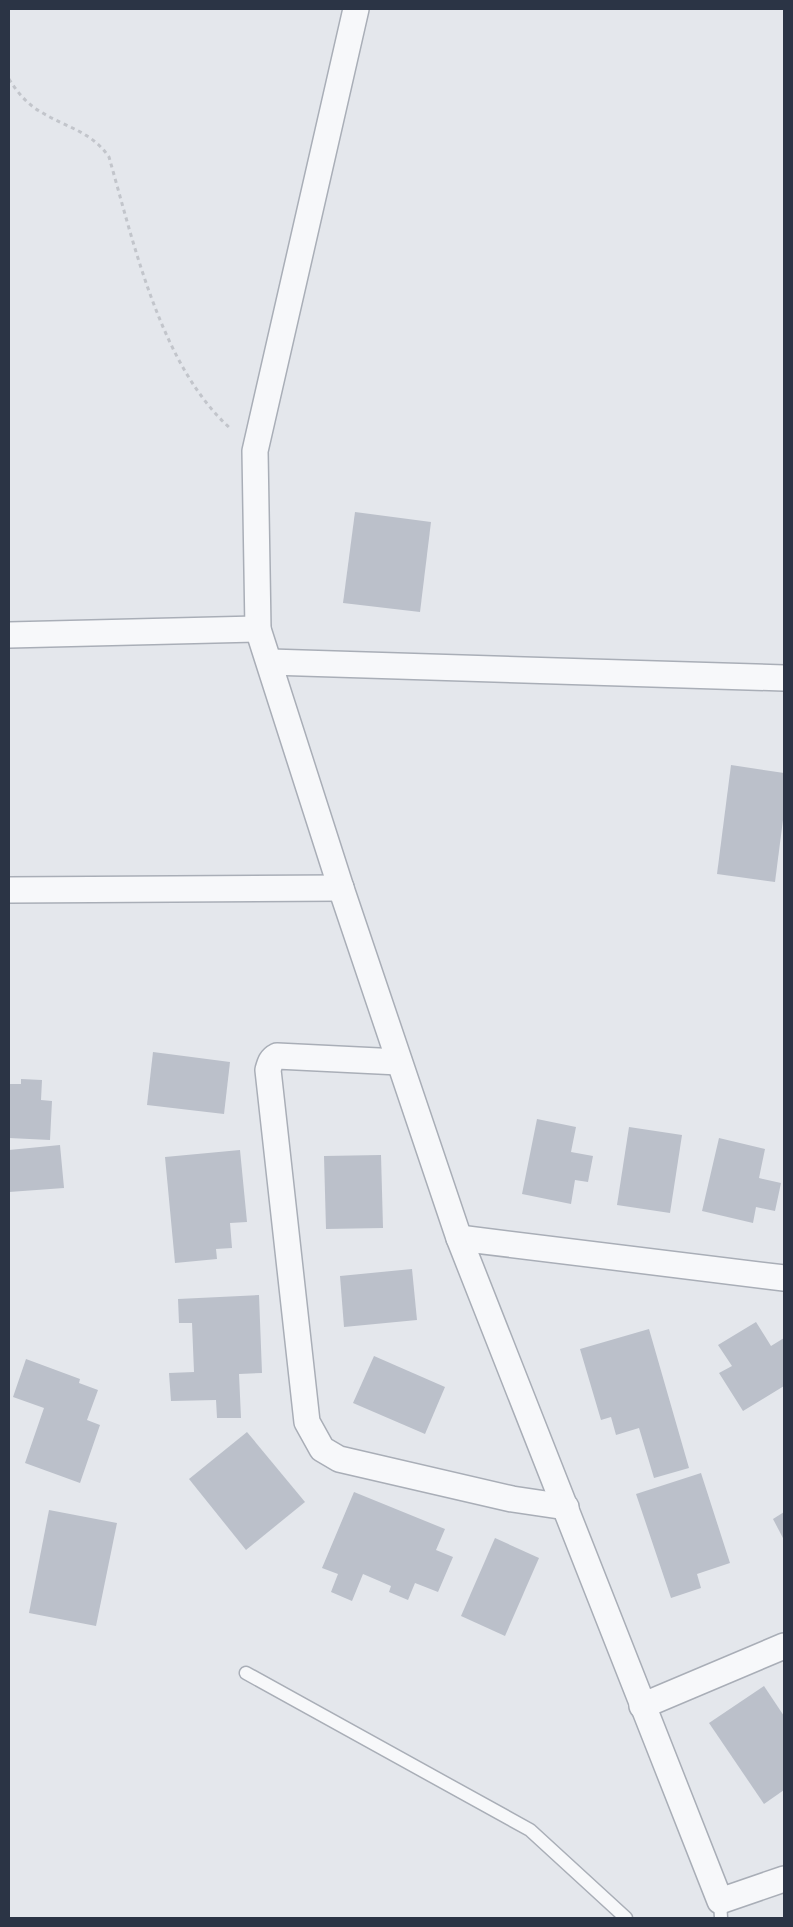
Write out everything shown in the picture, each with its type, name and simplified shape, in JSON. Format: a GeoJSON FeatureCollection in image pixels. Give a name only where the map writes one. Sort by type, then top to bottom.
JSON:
{"type":"FeatureCollection","features":[{"type":"Feature","properties":{"kind":"street"},"geometry":{"type":"LineString","coordinates":[[356,9],[255,451],[258,629],[341,888],[458,1238],[566,1508],[721,1910],[784,1879]]}},
{"type":"Feature","properties":{"kind":"street"},"geometry":{"type":"LineString","coordinates":[[9,635],[258,629]]}},
{"type":"Feature","properties":{"kind":"street"},"geometry":{"type":"LineString","coordinates":[[270,662],[784,678]]}},
{"type":"Feature","properties":{"kind":"street"},"geometry":{"type":"LineString","coordinates":[[9,890],[341,888]]}},
{"type":"Feature","properties":{"kind":"street"},"geometry":{"type":"LineString","coordinates":[[399,1062],[277,1056],[270,1063],[269,1080],[307,1422],[322,1449],[339,1459],[512,1499],[566,1508]]}},
{"type":"Feature","properties":{"kind":"street"},"geometry":{"type":"LineString","coordinates":[[458,1238],[784,1278]]}},
{"type":"Feature","properties":{"kind":"street"},"geometry":{"type":"LineString","coordinates":[[642,1706],[784,1646]]}},
{"type":"Feature","properties":{"kind":"lane"},"geometry":{"type":"LineString","coordinates":[[246,1673],[530,1830],[626,1918]]}},
{"type":"Feature","properties":{"kind":"path"},"geometry":{"type":"LineString","coordinates":[[9,79],[18,92],[39,111],[92,138],[102,146],[109,157],[150,292],[180,360],[200,395],[218,418],[255,451]]}},
{"type":"Feature","properties":{"kind":"building"},"geometry":{"type":"Polygon","coordinates":[[[355,512],[431,522],[420,612],[343,603],[355,512]]]}},
{"type":"Feature","properties":{"kind":"building"},"geometry":{"type":"Polygon","coordinates":[[[731,765],[784,773],[784,812],[775,882],[717,874],[731,765]]]}},
{"type":"Feature","properties":{"kind":"building"},"geometry":{"type":"Polygon","coordinates":[[[153,1052],[230,1062],[224,1114],[147,1105],[153,1052]]]}},
{"type":"Feature","properties":{"kind":"building"},"geometry":{"type":"Polygon","coordinates":[[[21,1079],[42,1080],[41,1100],[52,1101],[50,1140],[9,1138],[9,1084],[21,1084],[21,1079]]]}},
{"type":"Feature","properties":{"kind":"building"},"geometry":{"type":"Polygon","coordinates":[[[537,1119],[576,1127],[571,1152],[593,1156],[588,1182],[575,1180],[571,1204],[522,1194],[537,1119]]]}},
{"type":"Feature","properties":{"kind":"building"},"geometry":{"type":"Polygon","coordinates":[[[629,1127],[682,1135],[670,1213],[617,1205],[629,1127]]]}},
{"type":"Feature","properties":{"kind":"building"},"geometry":{"type":"Polygon","coordinates":[[[719,1138],[765,1149],[759,1178],[781,1183],[775,1211],[756,1207],[753,1223],[702,1211],[719,1138]]]}},
{"type":"Feature","properties":{"kind":"building"},"geometry":{"type":"Polygon","coordinates":[[[60,1145],[64,1188],[9,1192],[9,1150],[60,1145]]]}},
{"type":"Feature","properties":{"kind":"building"},"geometry":{"type":"Polygon","coordinates":[[[240,1150],[247,1222],[230,1223],[232,1248],[216,1249],[217,1259],[175,1263],[165,1157],[240,1150]]]}},
{"type":"Feature","properties":{"kind":"building"},"geometry":{"type":"Polygon","coordinates":[[[381,1155],[383,1228],[326,1229],[324,1156],[381,1155]]]}},
{"type":"Feature","properties":{"kind":"building"},"geometry":{"type":"Polygon","coordinates":[[[412,1269],[417,1320],[344,1327],[340,1276],[412,1269]]]}},
{"type":"Feature","properties":{"kind":"building"},"geometry":{"type":"Polygon","coordinates":[[[259,1295],[262,1373],[239,1374],[241,1418],[217,1418],[216,1400],[171,1401],[169,1373],[194,1372],[192,1323],[179,1323],[178,1299],[259,1295]]]}},
{"type":"Feature","properties":{"kind":"building"},"geometry":{"type":"Polygon","coordinates":[[[756,1322],[771,1346],[784,1338],[784,1386],[743,1411],[719,1373],[732,1366],[718,1345],[756,1322]]]}},
{"type":"Feature","properties":{"kind":"building"},"geometry":{"type":"Polygon","coordinates":[[[649,1329],[689,1468],[654,1478],[639,1428],[616,1435],[611,1417],[601,1420],[580,1349],[649,1329]]]}},
{"type":"Feature","properties":{"kind":"building"},"geometry":{"type":"Polygon","coordinates":[[[374,1356],[445,1387],[425,1434],[353,1403],[374,1356]]]}},
{"type":"Feature","properties":{"kind":"building"},"geometry":{"type":"Polygon","coordinates":[[[26,1359],[80,1379],[79,1383],[98,1390],[87,1420],[100,1425],[80,1483],[25,1463],[44,1408],[13,1397],[26,1359]]]}},
{"type":"Feature","properties":{"kind":"building"},"geometry":{"type":"Polygon","coordinates":[[[247,1432],[305,1502],[246,1550],[189,1479],[247,1432]]]}},
{"type":"Feature","properties":{"kind":"building"},"geometry":{"type":"Polygon","coordinates":[[[701,1473],[730,1563],[697,1574],[701,1588],[671,1598],[636,1494],[701,1473]]]}},
{"type":"Feature","properties":{"kind":"building"},"geometry":{"type":"Polygon","coordinates":[[[354,1492],[445,1529],[436,1550],[453,1557],[438,1592],[415,1583],[408,1600],[389,1592],[391,1586],[363,1574],[352,1601],[331,1592],[338,1574],[322,1568],[354,1492]]]}},
{"type":"Feature","properties":{"kind":"building"},"geometry":{"type":"Polygon","coordinates":[[[49,1510],[117,1523],[96,1626],[29,1613],[49,1510]]]}},
{"type":"Feature","properties":{"kind":"building"},"geometry":{"type":"Polygon","coordinates":[[[784,1512],[784,1540],[773,1519],[784,1512]]]}},
{"type":"Feature","properties":{"kind":"building"},"geometry":{"type":"Polygon","coordinates":[[[495,1538],[539,1558],[505,1636],[461,1616],[495,1538]]]}},
{"type":"Feature","properties":{"kind":"building"},"geometry":{"type":"Polygon","coordinates":[[[764,1686],[784,1716],[784,1790],[764,1804],[709,1723],[764,1686]]]}}]}
